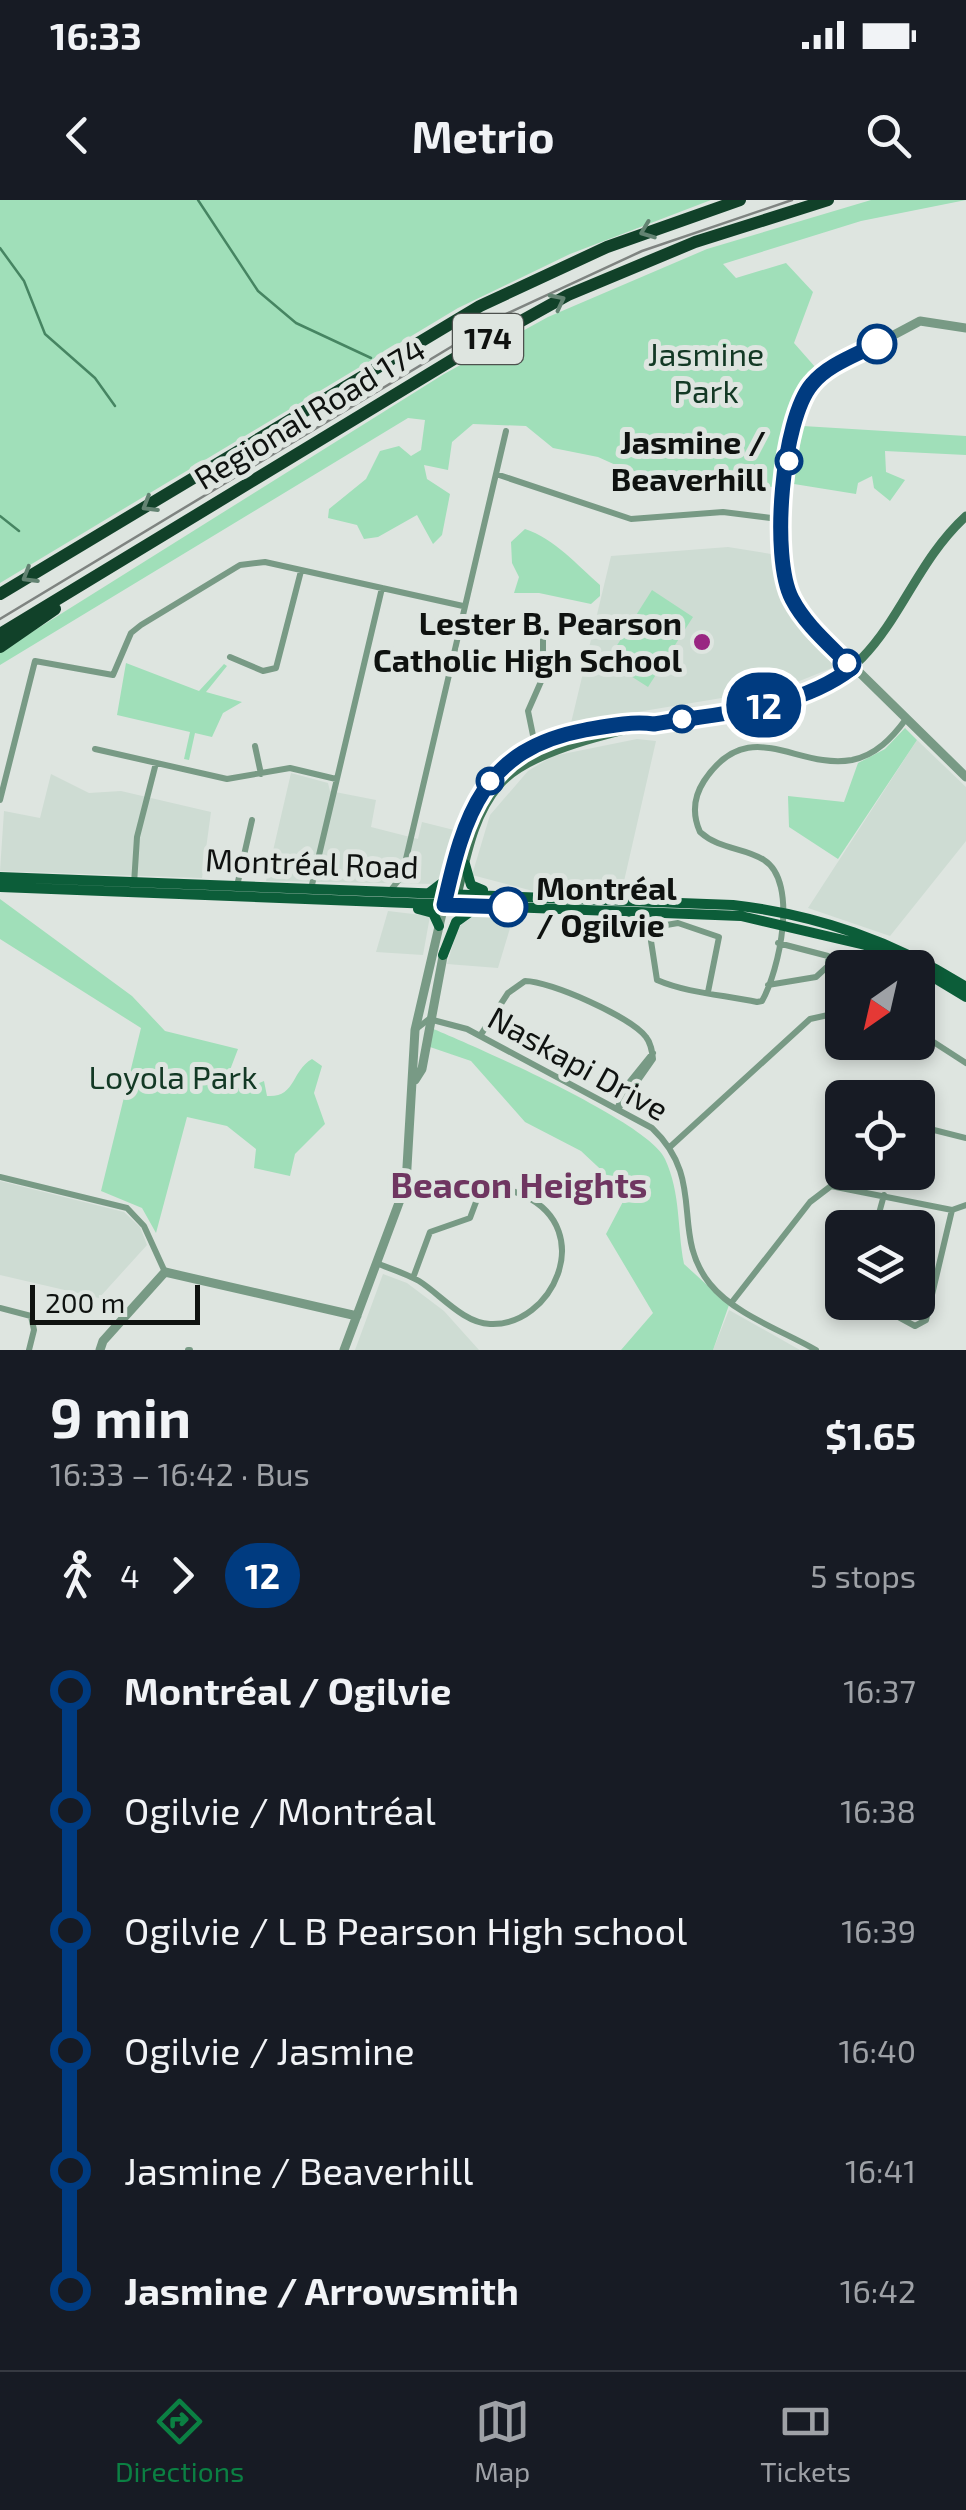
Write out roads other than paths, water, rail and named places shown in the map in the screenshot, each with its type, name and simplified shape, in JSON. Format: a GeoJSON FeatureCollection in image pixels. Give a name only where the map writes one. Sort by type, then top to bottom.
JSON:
{"type":"FeatureCollection","features":[{"type":"Feature","properties":{"kind":"highway","name":"Regional Road 174"},"geometry":{"type":"LineString","coordinates":[[0,594],[480,306],[607,247],[740,200]]}},
{"type":"Feature","properties":{"kind":"highway","name":"Regional Road 174"},"geometry":{"type":"LineString","coordinates":[[0,634],[462,354],[568,295],[695,242],[828,200]]}},
{"type":"Feature","properties":{"kind":"highway"},"geometry":{"type":"LineString","coordinates":[[0,647],[130,556]]}},
{"type":"Feature","properties":{"kind":"main road"},"geometry":{"type":"LineString","coordinates":[[428,893],[459,864],[484,807],[499,785],[524,764],[562,746],[654,724],[796,698],[852,668],[884,635],[936,552],[966,516]]}},
{"type":"Feature","properties":{"kind":"main road"},"geometry":{"type":"LineString","coordinates":[[451,900],[466,820],[484,788],[508,763],[535,745],[579,732],[639,722],[654,724]]}},
{"type":"Feature","properties":{"kind":"main road"},"geometry":{"type":"LineString","coordinates":[[459,864],[476,890],[523,897]]}},
{"type":"Feature","properties":{"kind":"main road","name":"Montréal Road"},"geometry":{"type":"LineString","coordinates":[[0,876],[134,888],[451,900],[523,897],[783,917],[846,928],[903,951],[966,987]]}},
{"type":"Feature","properties":{"kind":"main road","name":"Montréal Road"},"geometry":{"type":"LineString","coordinates":[[4,888],[237,886],[310,895]]}},
{"type":"Feature","properties":{"kind":"main road","name":"Montréal Road"},"geometry":{"type":"LineString","coordinates":[[388,897],[428,893],[478,907],[586,903]]}},
{"type":"Feature","properties":{"kind":"main road"},"geometry":{"type":"LineString","coordinates":[[388,897],[430,911],[439,926]]}},
{"type":"Feature","properties":{"kind":"main road"},"geometry":{"type":"LineString","coordinates":[[443,955],[456,922],[478,907]]}},
{"type":"Feature","properties":{"kind":"main road","name":"Montréal Road"},"geometry":{"type":"LineString","coordinates":[[783,917],[877,950]]}},
{"type":"Feature","properties":{"kind":"main road","name":"Montréal Road"},"geometry":{"type":"LineString","coordinates":[[935,979],[966,997]]}},
{"type":"Feature","properties":{"kind":"street"},"geometry":{"type":"LineString","coordinates":[[966,328],[920,321],[817,378],[804,394],[795,418],[779,519],[779,556],[792,598],[811,626],[966,778]]}},
{"type":"Feature","properties":{"kind":"street"},"geometry":{"type":"LineString","coordinates":[[388,897],[402,876],[462,606],[506,431]]}},
{"type":"Feature","properties":{"kind":"street"},"geometry":{"type":"LineString","coordinates":[[496,474],[632,519],[722,512],[779,519]]}},
{"type":"Feature","properties":{"kind":"street"},"geometry":{"type":"LineString","coordinates":[[0,800],[35,662],[113,675],[130,633],[240,565],[265,562],[462,606]]}},
{"type":"Feature","properties":{"kind":"street"},"geometry":{"type":"LineString","coordinates":[[230,657],[262,671],[276,668],[301,571]]}},
{"type":"Feature","properties":{"kind":"street"},"geometry":{"type":"LineString","coordinates":[[310,895],[382,588]]}},
{"type":"Feature","properties":{"kind":"street"},"geometry":{"type":"LineString","coordinates":[[535,745],[528,711],[543,677],[543,632]]}},
{"type":"Feature","properties":{"kind":"street"},"geometry":{"type":"LineString","coordinates":[[708,992],[719,937],[678,923],[649,928],[657,980],[708,992],[757,1002],[765,997],[768,985],[783,917],[784,890],[771,865],[753,854],[722,847],[700,832],[694,807],[702,784],[718,766],[751,747],[778,747],[836,761],[858,758],[883,745],[906,719]]}},
{"type":"Feature","properties":{"kind":"street"},"geometry":{"type":"LineString","coordinates":[[255,746],[261,774]]}},
{"type":"Feature","properties":{"kind":"street"},"geometry":{"type":"LineString","coordinates":[[95,749],[227,779],[290,768],[336,778]]}},
{"type":"Feature","properties":{"kind":"street"},"geometry":{"type":"LineString","coordinates":[[134,888],[138,837],[156,763]]}},
{"type":"Feature","properties":{"kind":"street"},"geometry":{"type":"LineString","coordinates":[[237,886],[252,820]]}},
{"type":"Feature","properties":{"kind":"street"},"geometry":{"type":"LineString","coordinates":[[402,876],[410,892]]}},
{"type":"Feature","properties":{"kind":"street"},"geometry":{"type":"LineString","coordinates":[[416,1080],[411,1068],[415,1030],[439,926],[451,900]]}},
{"type":"Feature","properties":{"kind":"street"},"geometry":{"type":"LineString","coordinates":[[344,1350],[406,1184],[416,1080],[451,900]]}},
{"type":"Feature","properties":{"kind":"street"},"geometry":{"type":"LineString","coordinates":[[768,985],[816,977],[828,966],[828,956],[778,943]]}},
{"type":"Feature","properties":{"kind":"street"},"geometry":{"type":"LineString","coordinates":[[480,1036],[513,986],[534,981],[623,1019],[646,1037],[653,1052],[628,1084],[617,1110]]}},
{"type":"Feature","properties":{"kind":"street"},"geometry":{"type":"LineString","coordinates":[[422,1003],[429,1020]]}},
{"type":"Feature","properties":{"kind":"street"},"geometry":{"type":"LineString","coordinates":[[671,1146],[810,1019],[825,1016]]}},
{"type":"Feature","properties":{"kind":"street"},"geometry":{"type":"LineString","coordinates":[[415,1030],[429,1020]]}},
{"type":"Feature","properties":{"kind":"street","name":"Naskapi Drive"},"geometry":{"type":"LineString","coordinates":[[429,1020],[480,1036],[652,1128],[671,1146],[686,1182],[690,1240],[698,1266],[712,1287],[816,1350]]}},
{"type":"Feature","properties":{"kind":"street"},"geometry":{"type":"LineString","coordinates":[[935,1043],[966,1063]]}},
{"type":"Feature","properties":{"kind":"street"},"geometry":{"type":"LineString","coordinates":[[935,1130],[966,1138]]}},
{"type":"Feature","properties":{"kind":"street"},"geometry":{"type":"LineString","coordinates":[[0,1177],[127,1208],[144,1226],[165,1272]]}},
{"type":"Feature","properties":{"kind":"street"},"geometry":{"type":"LineString","coordinates":[[376,1263],[413,1278],[470,1319],[492,1324],[524,1312],[558,1280],[564,1267],[563,1246],[544,1210],[514,1191],[482,1186],[440,1191],[406,1184]]}},
{"type":"Feature","properties":{"kind":"street"},"geometry":{"type":"LineString","coordinates":[[413,1278],[430,1232],[474,1215],[482,1186]]}},
{"type":"Feature","properties":{"kind":"street"},"geometry":{"type":"LineString","coordinates":[[732,1302],[818,1192],[844,1187],[952,1210],[966,1204]]}},
{"type":"Feature","properties":{"kind":"street"},"geometry":{"type":"LineString","coordinates":[[880,1210],[884,1195]]}},
{"type":"Feature","properties":{"kind":"street"},"geometry":{"type":"LineString","coordinates":[[935,1282],[952,1210]]}},
{"type":"Feature","properties":{"kind":"street"},"geometry":{"type":"LineString","coordinates":[[165,1272],[357,1316]]}},
{"type":"Feature","properties":{"kind":"street"},"geometry":{"type":"LineString","coordinates":[[100,1350],[103,1341],[165,1272]]}},
{"type":"Feature","properties":{"kind":"street"},"geometry":{"type":"LineString","coordinates":[[0,1308],[31,1316],[34,1330],[30,1350]]}},
{"type":"Feature","properties":{"kind":"street"},"geometry":{"type":"LineString","coordinates":[[904,1320],[915,1326],[926,1320]]}},
{"type":"Feature","properties":{"kind":"waterway"},"geometry":{"type":"LineString","coordinates":[[198,200],[258,291],[296,323],[371,358]]}},
{"type":"Feature","properties":{"kind":"waterway"},"geometry":{"type":"LineString","coordinates":[[0,248],[24,281],[45,334],[95,378],[115,406]]}},
{"type":"Feature","properties":{"kind":"waterway"},"geometry":{"type":"LineString","coordinates":[[0,516],[19,531]]}},
{"type":"Feature","properties":{"kind":"tram line"},"geometry":{"type":"LineString","coordinates":[[0,619],[504,315],[642,251],[792,200]]}},
{"type":"Feature","properties":{"kind":"place","name":"Jasmine / Beaverhill"},"geometry":{"type":"Point","coordinates":[789,461]}},
{"type":"Feature","properties":{"kind":"place","name":"Lester B. Pearson Catholic High School"},"geometry":{"type":"Point","coordinates":[702,642]}},
{"type":"Feature","properties":{"kind":"place","name":"Montréal / Ogilvie"},"geometry":{"type":"Point","coordinates":[508,907]}},
{"type":"Feature","properties":{"kind":"district","name":"Beacon Heights"},"geometry":{"type":"Point","coordinates":[519,1186]}},
{"type":"Feature","properties":{"kind":"park label","name":"Jasmine Park"},"geometry":{"type":"Point","coordinates":[706,374]}},
{"type":"Feature","properties":{"kind":"park label","name":"Loyola Park"},"geometry":{"type":"Point","coordinates":[173,1078]}}]}
